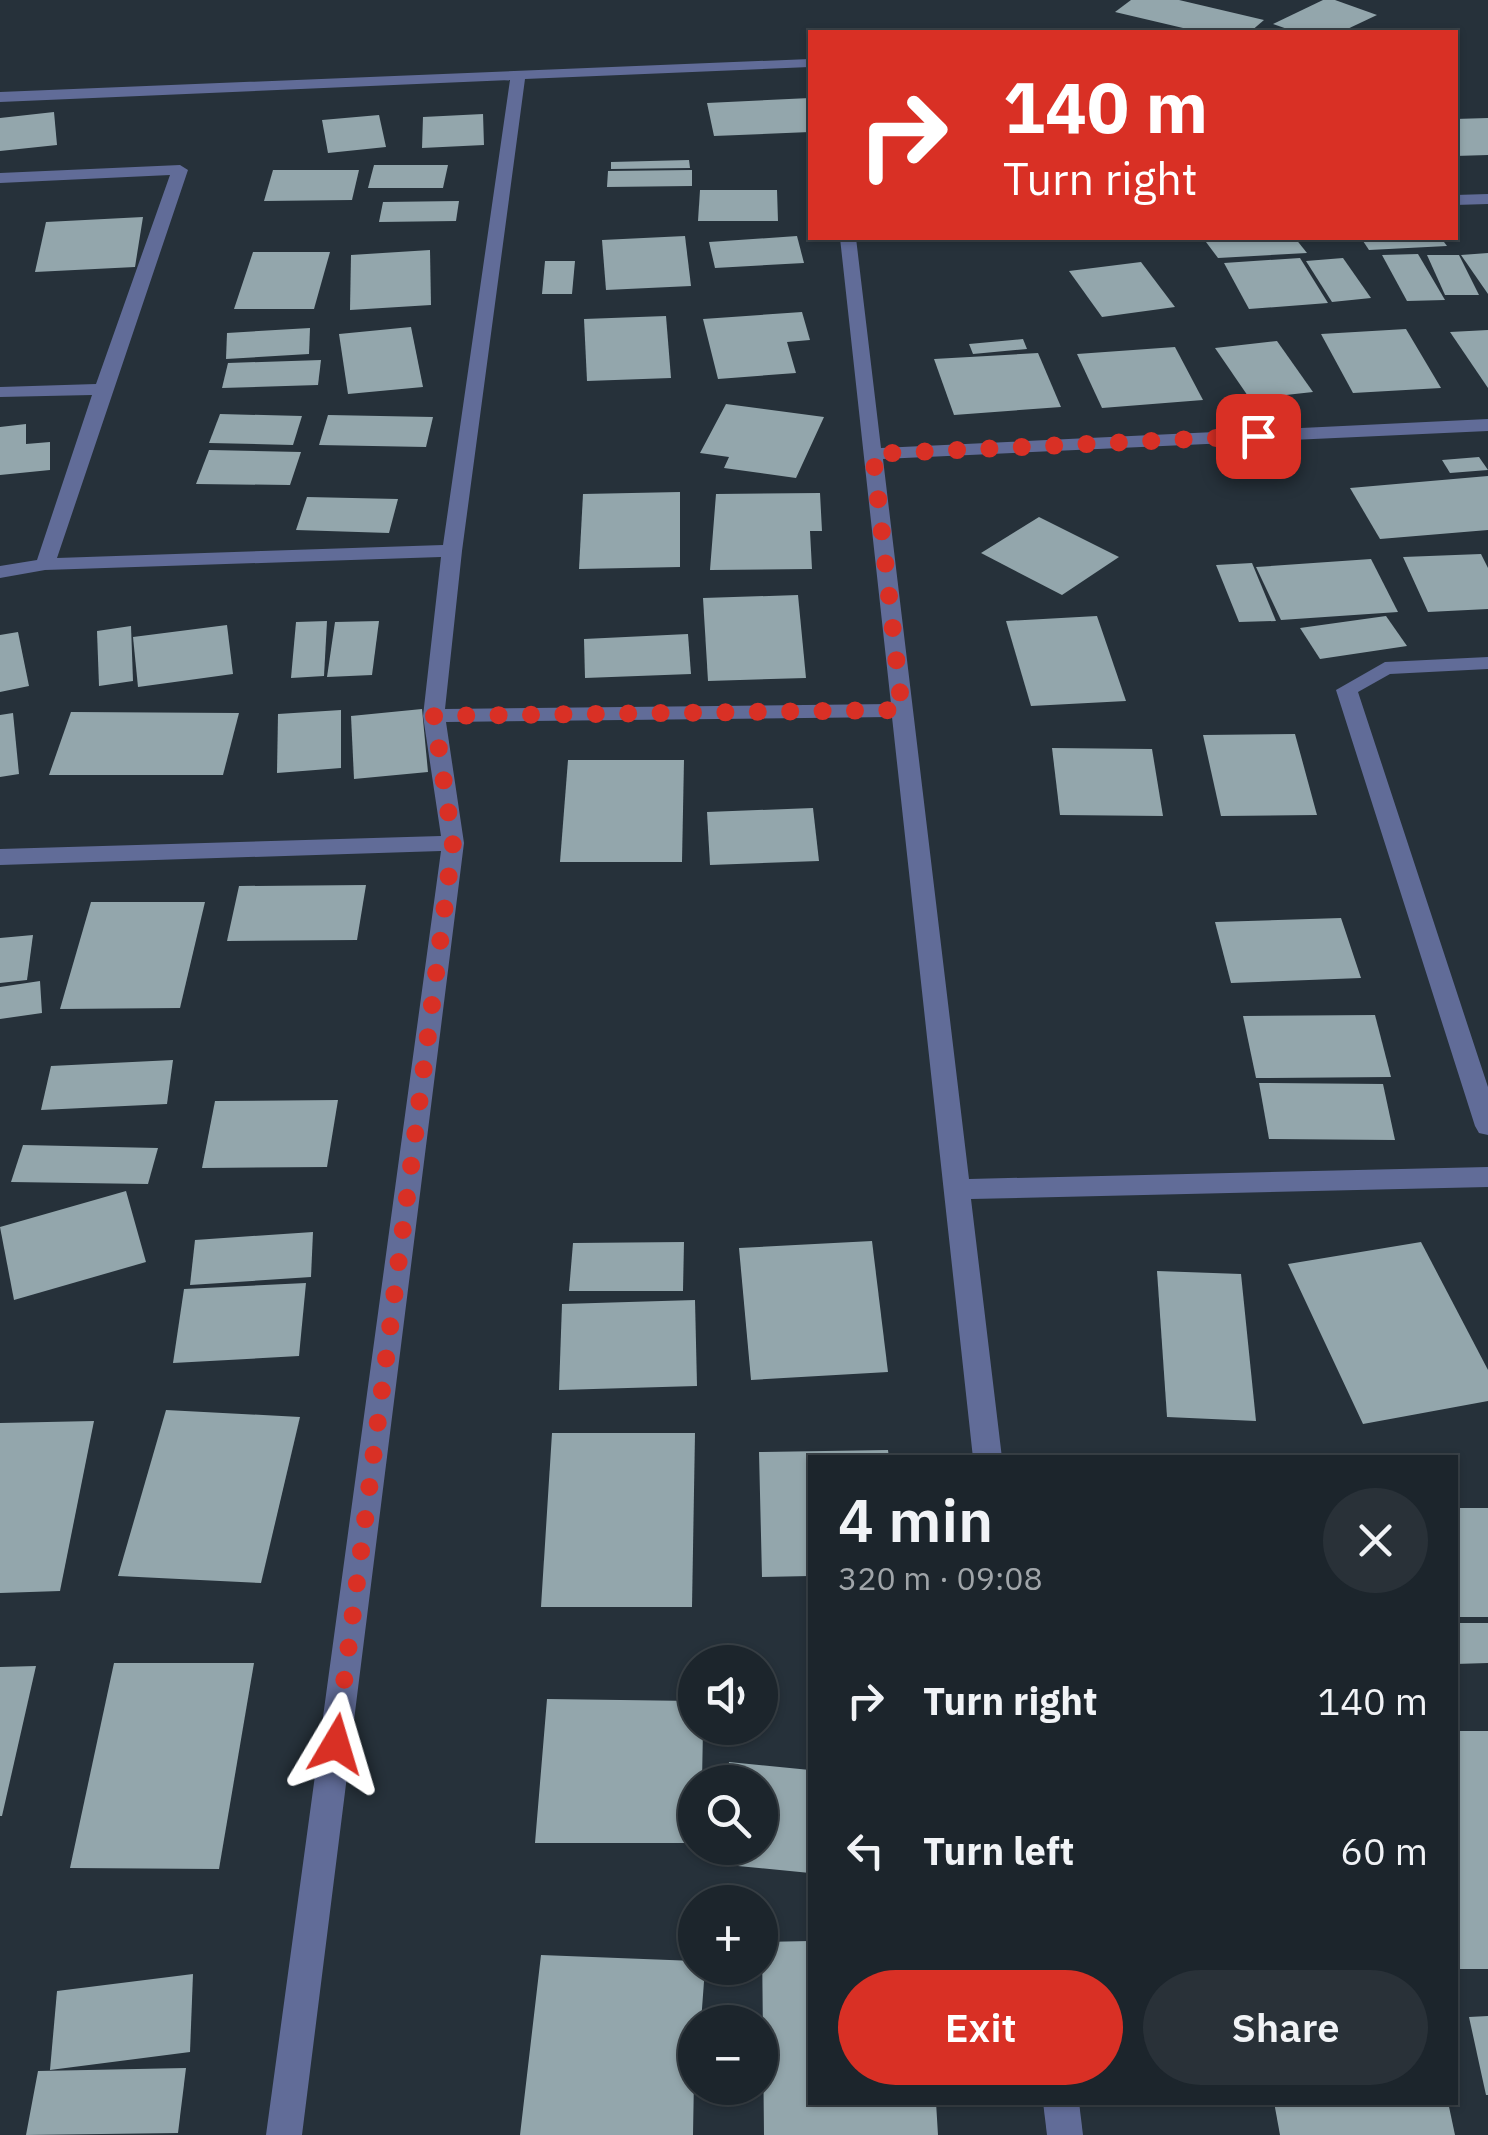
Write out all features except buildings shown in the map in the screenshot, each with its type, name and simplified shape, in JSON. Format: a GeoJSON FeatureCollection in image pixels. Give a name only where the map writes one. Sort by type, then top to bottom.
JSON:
{"type":"FeatureCollection","features":[{"type":"Feature","properties":{"kind":"street"},"geometry":{"type":"LineString","coordinates":[[0,97],[808,63]]}},
{"type":"Feature","properties":{"kind":"street"},"geometry":{"type":"LineString","coordinates":[[284,2135],[453,843],[434,716],[452,550],[518,75]]}},
{"type":"Feature","properties":{"kind":"street"},"geometry":{"type":"LineString","coordinates":[[0,178],[180,170],[45,564]]}},
{"type":"Feature","properties":{"kind":"street"},"geometry":{"type":"LineString","coordinates":[[1458,200],[1488,199]]}},
{"type":"Feature","properties":{"kind":"street"},"geometry":{"type":"LineString","coordinates":[[848,240],[988,1455]]}},
{"type":"Feature","properties":{"kind":"street"},"geometry":{"type":"LineString","coordinates":[[0,392],[103,389]]}},
{"type":"Feature","properties":{"kind":"street"},"geometry":{"type":"LineString","coordinates":[[873,454],[1488,425]]}},
{"type":"Feature","properties":{"kind":"street"},"geometry":{"type":"LineString","coordinates":[[0,572],[45,564],[452,550]]}},
{"type":"Feature","properties":{"kind":"street"},"geometry":{"type":"LineString","coordinates":[[1488,663],[1386,668],[1347,690],[1488,1126]]}},
{"type":"Feature","properties":{"kind":"street"},"geometry":{"type":"LineString","coordinates":[[434,716],[902,710]]}},
{"type":"Feature","properties":{"kind":"street"},"geometry":{"type":"LineString","coordinates":[[0,858],[453,843]]}},
{"type":"Feature","properties":{"kind":"street"},"geometry":{"type":"LineString","coordinates":[[957,1189],[1488,1177]]}},
{"type":"Feature","properties":{"kind":"street"},"geometry":{"type":"LineString","coordinates":[[1061,2105],[1065,2135]]}},
{"type":"Feature","properties":{"kind":"route"},"geometry":{"type":"LineString","coordinates":[[336,1744],[453,843],[434,716],[902,710],[873,454],[1258,436]]}}]}
